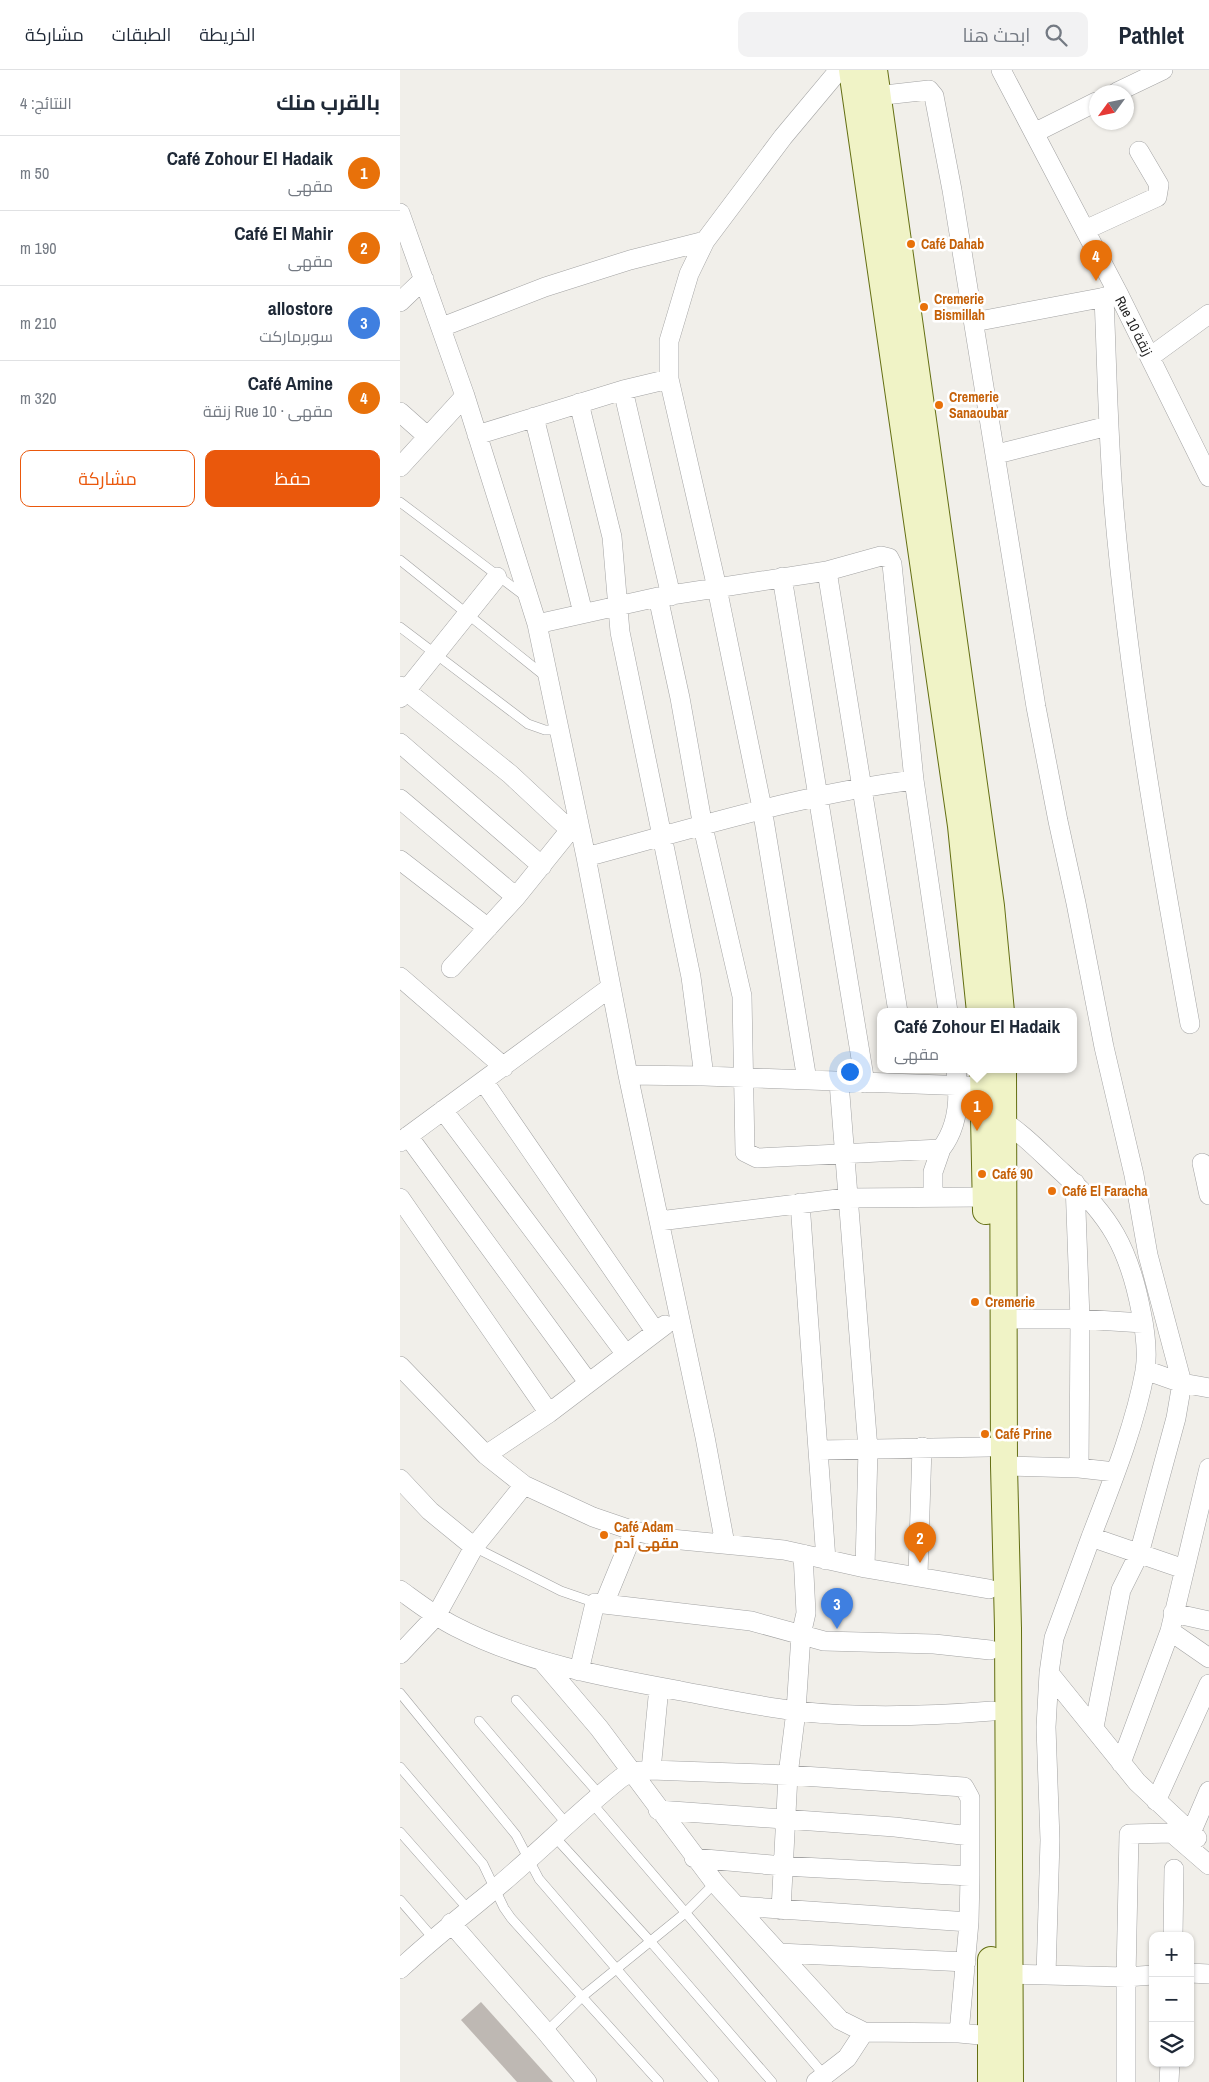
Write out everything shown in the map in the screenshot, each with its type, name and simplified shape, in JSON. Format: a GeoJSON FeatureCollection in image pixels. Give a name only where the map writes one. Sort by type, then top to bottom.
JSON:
{"type":"FeatureCollection","features":[{"type":"Feature","properties":{"kind":"main road"},"geometry":{"type":"LineString","coordinates":[[852,70],[866,97],[991,906],[1000,1008]]}},
{"type":"Feature","properties":{"kind":"main road"},"geometry":{"type":"LineString","coordinates":[[874,70],[866,97],[961,826],[980,1008]]}},
{"type":"Feature","properties":{"kind":"main road"},"geometry":{"type":"LineString","coordinates":[[985,1088],[985,1197],[996,1457],[1008,1628],[1010,2082]]}},
{"type":"Feature","properties":{"kind":"main road"},"geometry":{"type":"LineString","coordinates":[[985,1088],[1003,1319],[989,1590],[992,1711],[991,2082]]}},
{"type":"Feature","properties":{"kind":"street"},"geometry":{"type":"LineString","coordinates":[[807,1080],[762,808],[717,588],[668,379],[669,341],[688,274],[705,241],[782,137],[839,70]]}},
{"type":"Feature","properties":{"kind":"street","name":"Rue 10 زنقة"},"geometry":{"type":"LineString","coordinates":[[1001,70],[1085,230],[1112,296],[1150,357],[1209,477]]}},
{"type":"Feature","properties":{"kind":"street"},"geometry":{"type":"LineString","coordinates":[[1132,85],[1163,70]]}},
{"type":"Feature","properties":{"kind":"street"},"geometry":{"type":"LineString","coordinates":[[866,97],[929,90],[934,96],[997,454],[1036,707],[1104,1047],[1134,1175],[1147,1248],[1182,1383],[1176,1418],[1139,1554],[1121,1590],[1094,1727]]}},
{"type":"Feature","properties":{"kind":"street"},"geometry":{"type":"LineString","coordinates":[[1034,133],[1089,106]]}},
{"type":"Feature","properties":{"kind":"street"},"geometry":{"type":"LineString","coordinates":[[1085,230],[1157,198],[1159,186],[1139,150]]}},
{"type":"Feature","properties":{"kind":"street"},"geometry":{"type":"LineString","coordinates":[[400,213],[466,396],[537,624],[560,730],[574,824],[586,857],[628,1075],[680,1316],[725,1544]]}},
{"type":"Feature","properties":{"kind":"street"},"geometry":{"type":"LineString","coordinates":[[442,327],[544,287],[630,260],[705,241]]}},
{"type":"Feature","properties":{"kind":"street"},"geometry":{"type":"LineString","coordinates":[[400,302],[424,279]]}},
{"type":"Feature","properties":{"kind":"street"},"geometry":{"type":"LineString","coordinates":[[974,322],[1112,296],[1108,426],[1114,510],[1132,664],[1169,910],[1190,1024]]}},
{"type":"Feature","properties":{"kind":"street"},"geometry":{"type":"LineString","coordinates":[[1150,357],[1209,314]]}},
{"type":"Feature","properties":{"kind":"street"},"geometry":{"type":"LineString","coordinates":[[477,435],[623,390],[668,379]]}},
{"type":"Feature","properties":{"kind":"street"},"geometry":{"type":"LineString","coordinates":[[623,390],[664,596],[703,827],[742,996],[744,1035],[742,1078],[745,1149],[748,1154],[757,1158],[941,1149]]}},
{"type":"Feature","properties":{"kind":"street"},"geometry":{"type":"LineString","coordinates":[[400,467],[466,396]]}},
{"type":"Feature","properties":{"kind":"street"},"geometry":{"type":"LineString","coordinates":[[579,403],[612,537],[616,559],[617,605],[620,632],[696,1004],[704,1076]]}},
{"type":"Feature","properties":{"kind":"street"},"geometry":{"type":"LineString","coordinates":[[400,412],[427,436]]}},
{"type":"Feature","properties":{"kind":"street"},"geometry":{"type":"LineString","coordinates":[[534,417],[583,614]]}},
{"type":"Feature","properties":{"kind":"street"},"geometry":{"type":"LineString","coordinates":[[997,454],[1108,426]]}},
{"type":"Feature","properties":{"kind":"street"},"geometry":{"type":"LineString","coordinates":[[537,624],[664,596],[827,570],[881,556],[888,558],[892,564],[914,780],[947,1008]]}},
{"type":"Feature","properties":{"kind":"street"},"geometry":{"type":"LineString","coordinates":[[827,570],[897,1008]]}},
{"type":"Feature","properties":{"kind":"street"},"geometry":{"type":"LineString","coordinates":[[497,576],[469,615],[402,692],[574,824]]}},
{"type":"Feature","properties":{"kind":"street"},"geometry":{"type":"LineString","coordinates":[[782,578],[865,1082]]}},
{"type":"Feature","properties":{"kind":"street"},"geometry":{"type":"LineString","coordinates":[[400,743],[542,866]]}},
{"type":"Feature","properties":{"kind":"street"},"geometry":{"type":"LineString","coordinates":[[586,857],[703,827],[762,808],[862,786],[914,780]]}},
{"type":"Feature","properties":{"kind":"street"},"geometry":{"type":"LineString","coordinates":[[400,800],[516,897]]}},
{"type":"Feature","properties":{"kind":"street"},"geometry":{"type":"LineString","coordinates":[[451,968],[516,897],[574,824]]}},
{"type":"Feature","properties":{"kind":"street"},"geometry":{"type":"LineString","coordinates":[[400,860],[488,928]]}},
{"type":"Feature","properties":{"kind":"street"},"geometry":{"type":"LineString","coordinates":[[400,977],[504,1067]]}},
{"type":"Feature","properties":{"kind":"street"},"geometry":{"type":"LineString","coordinates":[[588,1382],[403,1135],[484,1082],[611,987]]}},
{"type":"Feature","properties":{"kind":"street"},"geometry":{"type":"LineString","coordinates":[[628,1075],[704,1076],[839,1082],[865,1082],[908,1077],[985,1088],[1100,1210],[1119,1238],[1133,1277],[1143,1322],[1145,1370],[1115,1472],[1054,1638],[1049,1673],[1046,1727],[1050,1840],[1046,1975]]}},
{"type":"Feature","properties":{"kind":"street"},"geometry":{"type":"LineString","coordinates":[[484,1082],[655,1330]]}},
{"type":"Feature","properties":{"kind":"street"},"geometry":{"type":"LineString","coordinates":[[839,1082],[846,1198],[868,1449],[865,1568]]}},
{"type":"Feature","properties":{"kind":"street"},"geometry":{"type":"LineString","coordinates":[[932,1198],[933,1172],[941,1149],[985,1088]]}},
{"type":"Feature","properties":{"kind":"street"},"geometry":{"type":"LineString","coordinates":[[443,1110],[625,1353]]}},
{"type":"Feature","properties":{"kind":"street"},"geometry":{"type":"LineString","coordinates":[[1202,1163],[1209,1195]]}},
{"type":"Feature","properties":{"kind":"street"},"geometry":{"type":"LineString","coordinates":[[1074,1183],[1080,1319],[1079,1468]]}},
{"type":"Feature","properties":{"kind":"street"},"geometry":{"type":"LineString","coordinates":[[659,1221],[846,1198],[985,1197]]}},
{"type":"Feature","properties":{"kind":"street"},"geometry":{"type":"LineString","coordinates":[[400,1198],[549,1412]]}},
{"type":"Feature","properties":{"kind":"street"},"geometry":{"type":"LineString","coordinates":[[800,1203],[826,1560]]}},
{"type":"Feature","properties":{"kind":"street"},"geometry":{"type":"LineString","coordinates":[[486,1455],[549,1412],[655,1330],[680,1316]]}},
{"type":"Feature","properties":{"kind":"street"},"geometry":{"type":"LineString","coordinates":[[1003,1319],[1080,1319],[1143,1322]]}},
{"type":"Feature","properties":{"kind":"street"},"geometry":{"type":"LineString","coordinates":[[400,1366],[486,1455],[524,1485],[593,1518],[634,1531],[696,1543],[725,1544],[803,1554],[865,1568],[989,1590]]}},
{"type":"Feature","properties":{"kind":"street"},"geometry":{"type":"LineString","coordinates":[[1145,1370],[1182,1383],[1209,1388]]}},
{"type":"Feature","properties":{"kind":"street"},"geometry":{"type":"LineString","coordinates":[[918,1576],[922,1447]]}},
{"type":"Feature","properties":{"kind":"street"},"geometry":{"type":"LineString","coordinates":[[819,1450],[922,1447],[1115,1472]]}},
{"type":"Feature","properties":{"kind":"street"},"geometry":{"type":"LineString","coordinates":[[1121,1763],[1172,1622],[1209,1468]]}},
{"type":"Feature","properties":{"kind":"street"},"geometry":{"type":"LineString","coordinates":[[400,1479],[430,1511],[474,1546]]}},
{"type":"Feature","properties":{"kind":"street"},"geometry":{"type":"LineString","coordinates":[[400,1654],[436,1616],[474,1546],[524,1485]]}},
{"type":"Feature","properties":{"kind":"street"},"geometry":{"type":"LineString","coordinates":[[579,1671],[600,1604],[634,1531]]}},
{"type":"Feature","properties":{"kind":"street"},"geometry":{"type":"LineString","coordinates":[[1091,1537],[1184,1569]]}},
{"type":"Feature","properties":{"kind":"street"},"geometry":{"type":"LineString","coordinates":[[782,1910],[784,1820],[796,1711],[801,1635],[806,1613],[803,1554]]}},
{"type":"Feature","properties":{"kind":"street"},"geometry":{"type":"LineString","coordinates":[[400,1590],[436,1616],[488,1642],[542,1661],[579,1671],[796,1711],[848,1714],[992,1711]]}},
{"type":"Feature","properties":{"kind":"street"},"geometry":{"type":"LineString","coordinates":[[600,1604],[751,1621],[824,1641],[934,1644],[990,1650]]}},
{"type":"Feature","properties":{"kind":"street"},"geometry":{"type":"LineString","coordinates":[[1172,1622],[1209,1621]]}},
{"type":"Feature","properties":{"kind":"street"},"geometry":{"type":"LineString","coordinates":[[1172,1622],[1209,1658]]}},
{"type":"Feature","properties":{"kind":"street"},"geometry":{"type":"LineString","coordinates":[[542,1661],[593,1721],[715,1884],[840,2020],[864,2032],[959,2032],[990,2036]]}},
{"type":"Feature","properties":{"kind":"street"},"geometry":{"type":"LineString","coordinates":[[1049,1673],[1121,1763],[1156,1802],[1209,1849]]}},
{"type":"Feature","properties":{"kind":"street"},"geometry":{"type":"LineString","coordinates":[[1156,1802],[1209,1684]]}},
{"type":"Feature","properties":{"kind":"street"},"geometry":{"type":"LineString","coordinates":[[651,1770],[660,1687]]}},
{"type":"Feature","properties":{"kind":"street"},"geometry":{"type":"LineString","coordinates":[[400,1969],[433,1938],[496,1888],[595,1798],[631,1772],[651,1770],[788,1775],[961,1786],[967,1789],[970,1798],[970,1876],[969,1922],[959,2032]]}},
{"type":"Feature","properties":{"kind":"street"},"geometry":{"type":"LineString","coordinates":[[1191,1833],[1209,1792]]}},
{"type":"Feature","properties":{"kind":"street"},"geometry":{"type":"LineString","coordinates":[[658,1810],[895,1827],[970,1836]]}},
{"type":"Feature","properties":{"kind":"street"},"geometry":{"type":"LineString","coordinates":[[1126,2082],[1126,1977],[1130,1834],[1172,1833],[1209,1865]]}},
{"type":"Feature","properties":{"kind":"street"},"geometry":{"type":"LineString","coordinates":[[694,1858],[783,1866],[970,1876]]}},
{"type":"Feature","properties":{"kind":"street"},"geometry":{"type":"LineString","coordinates":[[1173,1932],[1174,1869]]}},
{"type":"Feature","properties":{"kind":"street"},"geometry":{"type":"LineString","coordinates":[[737,1906],[969,1922]]}},
{"type":"Feature","properties":{"kind":"street"},"geometry":{"type":"LineString","coordinates":[[451,1923],[587,2082]]}},
{"type":"Feature","properties":{"kind":"street"},"geometry":{"type":"LineString","coordinates":[[778,1953],[966,1962]]}},
{"type":"Feature","properties":{"kind":"street"},"geometry":{"type":"LineString","coordinates":[[1009,1974],[1126,1977],[1149,1975]]}},
{"type":"Feature","properties":{"kind":"street"},"geometry":{"type":"LineString","coordinates":[[1194,1974],[1209,1974]]}},
{"type":"Feature","properties":{"kind":"street"},"geometry":{"type":"LineString","coordinates":[[820,2079],[846,2058],[864,2032]]}},
{"type":"Feature","properties":{"kind":"street"},"geometry":{"type":"LineString","coordinates":[[1169,2082],[1170,2067]]}},
{"type":"Feature","properties":{"kind":"lane"},"geometry":{"type":"LineString","coordinates":[[400,502],[528,598]]}},
{"type":"Feature","properties":{"kind":"lane"},"geometry":{"type":"LineString","coordinates":[[400,560],[548,679]]}},
{"type":"Feature","properties":{"kind":"lane"},"geometry":{"type":"LineString","coordinates":[[400,627],[528,724],[545,730],[560,730]]}},
{"type":"Feature","properties":{"kind":"lane"},"geometry":{"type":"LineString","coordinates":[[474,1546],[561,1591],[600,1604]]}},
{"type":"Feature","properties":{"kind":"lane"},"geometry":{"type":"LineString","coordinates":[[400,1693],[516,1835],[534,1872],[545,1887],[617,1967],[714,2082]]}},
{"type":"Feature","properties":{"kind":"lane"},"geometry":{"type":"LineString","coordinates":[[516,1700],[595,1798],[684,1914],[820,2079]]}},
{"type":"Feature","properties":{"kind":"lane"},"geometry":{"type":"LineString","coordinates":[[479,1721],[560,1829],[650,1941],[772,2082]]}},
{"type":"Feature","properties":{"kind":"lane"},"geometry":{"type":"LineString","coordinates":[[400,1767],[483,1864],[504,1908],[511,1918],[659,2082]]}},
{"type":"Feature","properties":{"kind":"lane"},"geometry":{"type":"LineString","coordinates":[[400,1832],[468,1910]]}},
{"type":"Feature","properties":{"kind":"lane"},"geometry":{"type":"LineString","coordinates":[[546,2032],[583,1996],[684,1914],[715,1884]]}},
{"type":"Feature","properties":{"kind":"lane"},"geometry":{"type":"LineString","coordinates":[[400,1900],[433,1938]]}},
{"type":"Feature","properties":{"kind":"building"},"geometry":{"type":"Polygon","coordinates":[[[481,2002],[553,2082],[517,2082],[461,2020],[481,2002]]]}},
{"type":"Feature","properties":{"kind":"place","name":"Café Dahab"},"geometry":{"type":"Point","coordinates":[911,244]}},
{"type":"Feature","properties":{"kind":"place","name":"Café Amine"},"geometry":{"type":"Point","coordinates":[1096,281]}},
{"type":"Feature","properties":{"kind":"place","name":"Cremerie Bismillah"},"geometry":{"type":"Point","coordinates":[924,307]}},
{"type":"Feature","properties":{"kind":"place","name":"Cremerie Sanaoubar"},"geometry":{"type":"Point","coordinates":[939,405]}},
{"type":"Feature","properties":{"kind":"place","name":"Café Zohour El Hadaik"},"geometry":{"type":"Point","coordinates":[977,1131]}},
{"type":"Feature","properties":{"kind":"place","name":"Café 90"},"geometry":{"type":"Point","coordinates":[982,1174]}},
{"type":"Feature","properties":{"kind":"place","name":"Café El Faracha"},"geometry":{"type":"Point","coordinates":[1052,1191]}},
{"type":"Feature","properties":{"kind":"place","name":"Cremerie"},"geometry":{"type":"Point","coordinates":[975,1302]}},
{"type":"Feature","properties":{"kind":"place","name":"Café Prine"},"geometry":{"type":"Point","coordinates":[985,1434]}},
{"type":"Feature","properties":{"kind":"place","name":"Café Adam مقهى آدم"},"geometry":{"type":"Point","coordinates":[604,1535]}},
{"type":"Feature","properties":{"kind":"place","name":"Café El Mahir"},"geometry":{"type":"Point","coordinates":[920,1563]}},
{"type":"Feature","properties":{"kind":"place","name":"allostore"},"geometry":{"type":"Point","coordinates":[837,1629]}}]}
